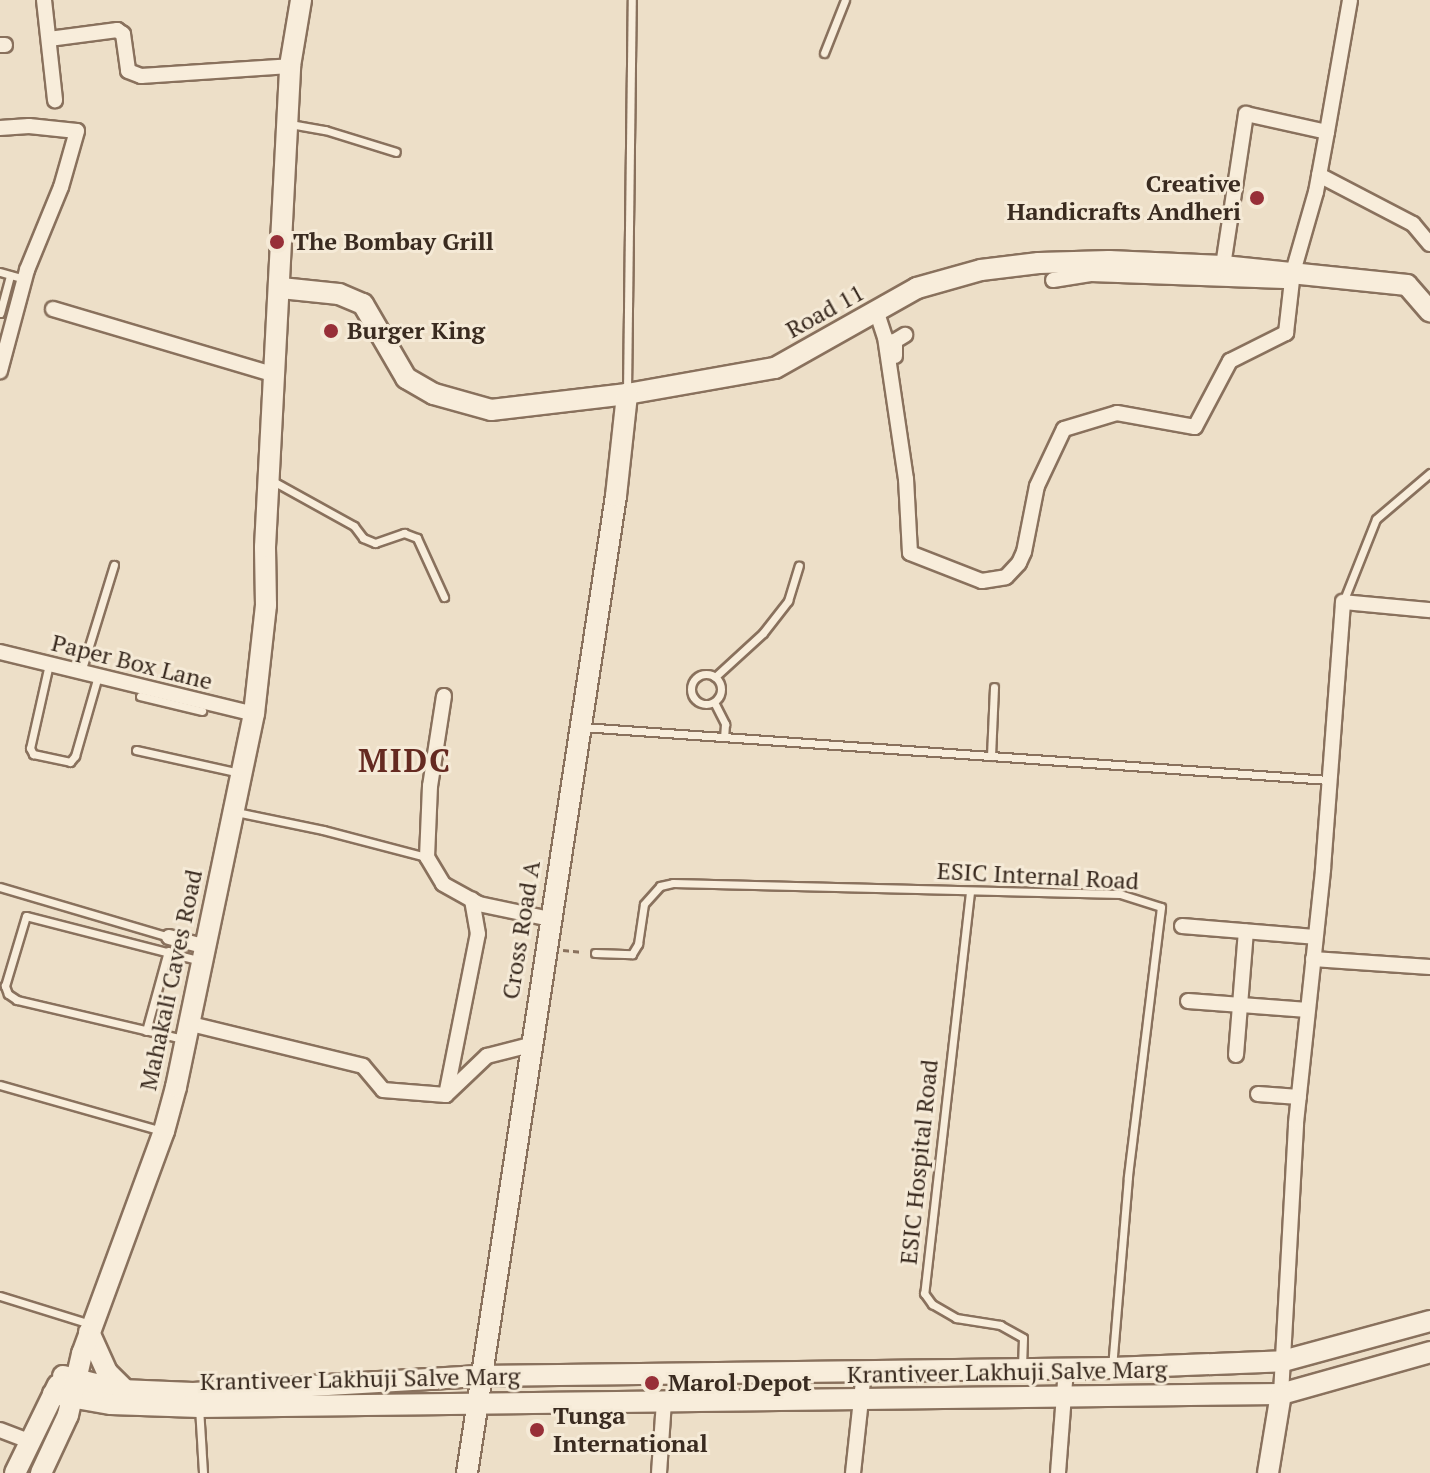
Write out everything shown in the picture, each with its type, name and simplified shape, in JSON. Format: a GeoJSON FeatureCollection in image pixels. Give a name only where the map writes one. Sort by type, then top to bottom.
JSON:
{"type":"FeatureCollection","features":[{"type":"Feature","properties":{"kind":"main road","name":"Mahakali Caves Road"},"geometry":{"type":"LineString","coordinates":[[15,1473],[66,1388],[82,1354],[164,1131],[190,1032],[254,714],[266,605],[269,479],[290,66],[301,0]]}},
{"type":"Feature","properties":{"kind":"main road","name":"Road 11"},"geometry":{"type":"LineString","coordinates":[[281,288],[339,294],[363,304],[406,378],[434,394],[491,410],[627,394],[775,368],[917,288],[981,270],[1109,261],[1223,266],[1293,277],[1407,285],[1430,311]]}},
{"type":"Feature","properties":{"kind":"main road","name":"Cross Road A"},"geometry":{"type":"LineString","coordinates":[[467,1473],[479,1376],[616,496],[627,394]]}},
{"type":"Feature","properties":{"kind":"main road","name":"Krantiveer Lakhuji Salve Marg"},"geometry":{"type":"LineString","coordinates":[[66,1388],[193,1393],[479,1376],[1066,1369],[1283,1361],[1430,1321]]}},
{"type":"Feature","properties":{"kind":"main road"},"geometry":{"type":"LineString","coordinates":[[91,1328],[107,1372],[125,1390]]}},
{"type":"Feature","properties":{"kind":"main road","name":"Krantiveer Lakhuji Salve Marg"},"geometry":{"type":"LineString","coordinates":[[66,1388],[199,1407],[1281,1394],[1430,1352]]}},
{"type":"Feature","properties":{"kind":"main road","name":"Mahakali Caves Road"},"geometry":{"type":"LineString","coordinates":[[41,1473],[66,1388]]}},
{"type":"Feature","properties":{"kind":"main road"},"geometry":{"type":"LineString","coordinates":[[1268,1473],[1281,1394]]}},
{"type":"Feature","properties":{"kind":"street"},"geometry":{"type":"LineString","coordinates":[[44,0],[55,100]]}},
{"type":"Feature","properties":{"kind":"street"},"geometry":{"type":"LineString","coordinates":[[877,313],[885,337],[907,480],[912,555],[982,581],[1006,577],[1024,552],[1037,486],[1064,429],[1117,413],[1195,427],[1230,361],[1287,331],[1293,277],[1319,175],[1350,0]]}},
{"type":"Feature","properties":{"kind":"street"},"geometry":{"type":"LineString","coordinates":[[49,39],[117,30],[123,34],[128,71],[141,76],[290,66]]}},
{"type":"Feature","properties":{"kind":"street"},"geometry":{"type":"LineString","coordinates":[[1223,266],[1246,114],[1327,132]]}},
{"type":"Feature","properties":{"kind":"street"},"geometry":{"type":"LineString","coordinates":[[0,128],[29,126],[77,131],[61,187],[18,277],[1,360]]}},
{"type":"Feature","properties":{"kind":"street"},"geometry":{"type":"LineString","coordinates":[[1319,175],[1413,224],[1430,244]]}},
{"type":"Feature","properties":{"kind":"street"},"geometry":{"type":"LineString","coordinates":[[1053,280],[1091,274],[1293,277]]}},
{"type":"Feature","properties":{"kind":"street"},"geometry":{"type":"LineString","coordinates":[[53,309],[276,375]]}},
{"type":"Feature","properties":{"kind":"street"},"geometry":{"type":"LineString","coordinates":[[905,335],[895,341],[893,347],[913,475],[907,480]]}},
{"type":"Feature","properties":{"kind":"street"},"geometry":{"type":"LineString","coordinates":[[1281,1394],[1299,1097],[1343,602],[1430,610]]}},
{"type":"Feature","properties":{"kind":"street","name":"Paper Box Lane"},"geometry":{"type":"LineString","coordinates":[[0,652],[98,676],[157,697],[254,714]]}},
{"type":"Feature","properties":{"kind":"street"},"geometry":{"type":"LineString","coordinates":[[444,696],[430,786],[427,857],[443,884],[472,900],[512,913],[550,919]]}},
{"type":"Feature","properties":{"kind":"street"},"geometry":{"type":"LineString","coordinates":[[446,1095],[478,934],[472,900]]}},
{"type":"Feature","properties":{"kind":"street"},"geometry":{"type":"LineString","coordinates":[[1182,926],[1315,937]]}},
{"type":"Feature","properties":{"kind":"street"},"geometry":{"type":"LineString","coordinates":[[1236,1055],[1246,931]]}},
{"type":"Feature","properties":{"kind":"street"},"geometry":{"type":"LineString","coordinates":[[169,944],[204,954]]}},
{"type":"Feature","properties":{"kind":"street"},"geometry":{"type":"LineString","coordinates":[[1313,959],[1430,967]]}},
{"type":"Feature","properties":{"kind":"street"},"geometry":{"type":"LineString","coordinates":[[1188,1001],[1308,1010]]}},
{"type":"Feature","properties":{"kind":"street"},"geometry":{"type":"LineString","coordinates":[[190,1032],[363,1066],[383,1090],[446,1095],[487,1056],[530,1045]]}},
{"type":"Feature","properties":{"kind":"street"},"geometry":{"type":"LineString","coordinates":[[1258,1094],[1299,1097]]}},
{"type":"Feature","properties":{"kind":"street"},"geometry":{"type":"LineString","coordinates":[[1058,1473],[1066,1369]]}},
{"type":"Feature","properties":{"kind":"street"},"geometry":{"type":"LineString","coordinates":[[853,1473],[864,1371]]}},
{"type":"Feature","properties":{"kind":"street"},"geometry":{"type":"LineString","coordinates":[[659,1473],[664,1402]]}},
{"type":"Feature","properties":{"kind":"street"},"geometry":{"type":"LineString","coordinates":[[0,1430],[31,1442]]}},
{"type":"Feature","properties":{"kind":"lane"},"geometry":{"type":"LineString","coordinates":[[627,394],[632,0]]}},
{"type":"Feature","properties":{"kind":"lane"},"geometry":{"type":"LineString","coordinates":[[824,53],[845,0]]}},
{"type":"Feature","properties":{"kind":"lane"},"geometry":{"type":"LineString","coordinates":[[288,124],[325,130],[396,152]]}},
{"type":"Feature","properties":{"kind":"lane"},"geometry":{"type":"LineString","coordinates":[[0,272],[18,277],[0,313]]}},
{"type":"Feature","properties":{"kind":"lane"},"geometry":{"type":"LineString","coordinates":[[1343,602],[1376,519],[1430,473]]}},
{"type":"Feature","properties":{"kind":"lane"},"geometry":{"type":"LineString","coordinates":[[269,479],[354,526],[363,538],[375,543],[404,533],[417,538],[444,597]]}},
{"type":"Feature","properties":{"kind":"lane"},"geometry":{"type":"LineString","coordinates":[[81,672],[114,565]]}},
{"type":"Feature","properties":{"kind":"lane"},"geometry":{"type":"LineString","coordinates":[[715,677],[772,623],[788,601],[799,566]]}},
{"type":"Feature","properties":{"kind":"lane"},"geometry":{"type":"LineString","coordinates":[[49,664],[30,748],[33,754],[70,762],[75,756],[98,676]]}},
{"type":"Feature","properties":{"kind":"lane"},"geometry":{"type":"LineString","coordinates":[[700,675],[715,677],[721,690],[714,702],[705,705],[696,701],[691,687],[700,675]]}},
{"type":"Feature","properties":{"kind":"lane"},"geometry":{"type":"LineString","coordinates":[[991,756],[994,687]]}},
{"type":"Feature","properties":{"kind":"lane"},"geometry":{"type":"LineString","coordinates":[[140,696],[157,697],[202,711]]}},
{"type":"Feature","properties":{"kind":"lane"},"geometry":{"type":"LineString","coordinates":[[714,702],[725,724],[724,737]]}},
{"type":"Feature","properties":{"kind":"lane"},"geometry":{"type":"LineString","coordinates":[[580,727],[1329,780]]}},
{"type":"Feature","properties":{"kind":"lane"},"geometry":{"type":"LineString","coordinates":[[136,750],[242,773]]}},
{"type":"Feature","properties":{"kind":"lane"},"geometry":{"type":"LineString","coordinates":[[234,812],[323,830],[427,857]]}},
{"type":"Feature","properties":{"kind":"lane","name":"ESIC Internal Road"},"geometry":{"type":"LineString","coordinates":[[595,953],[632,954],[638,944],[644,904],[660,886],[673,883],[1120,894],[1161,907],[1128,1177],[1112,1368]]}},
{"type":"Feature","properties":{"kind":"lane"},"geometry":{"type":"LineString","coordinates":[[0,887],[169,944]]}},
{"type":"Feature","properties":{"kind":"lane","name":"ESIC Hospital Road"},"geometry":{"type":"LineString","coordinates":[[970,892],[924,1293],[932,1304],[956,1318],[1000,1325],[1023,1338],[1021,1369]]}},
{"type":"Feature","properties":{"kind":"lane"},"geometry":{"type":"LineString","coordinates":[[169,944],[26,916],[5,986],[8,994],[17,1000],[146,1031],[190,1032]]}},
{"type":"Feature","properties":{"kind":"lane"},"geometry":{"type":"LineString","coordinates":[[146,1031],[169,944]]}},
{"type":"Feature","properties":{"kind":"lane"},"geometry":{"type":"LineString","coordinates":[[0,1085],[164,1131]]}},
{"type":"Feature","properties":{"kind":"lane"},"geometry":{"type":"LineString","coordinates":[[0,1296],[91,1328]]}},
{"type":"Feature","properties":{"kind":"lane"},"geometry":{"type":"LineString","coordinates":[[199,1407],[203,1473]]}},
{"type":"Feature","properties":{"kind":"path"},"geometry":{"type":"LineString","coordinates":[[545,949],[595,953]]}},
{"type":"Feature","properties":{"kind":"place","name":"Creative Handicrafts Andheri"},"geometry":{"type":"Point","coordinates":[1257,198]}},
{"type":"Feature","properties":{"kind":"place","name":"The Bombay Grill"},"geometry":{"type":"Point","coordinates":[277,242]}},
{"type":"Feature","properties":{"kind":"place","name":"Burger King"},"geometry":{"type":"Point","coordinates":[331,331]}},
{"type":"Feature","properties":{"kind":"place","name":"Marol Depot"},"geometry":{"type":"Point","coordinates":[652,1383]}},
{"type":"Feature","properties":{"kind":"place","name":"Tunga International"},"geometry":{"type":"Point","coordinates":[537,1430]}},
{"type":"Feature","properties":{"kind":"district","name":"MIDC"},"geometry":{"type":"Point","coordinates":[405,760]}}]}
